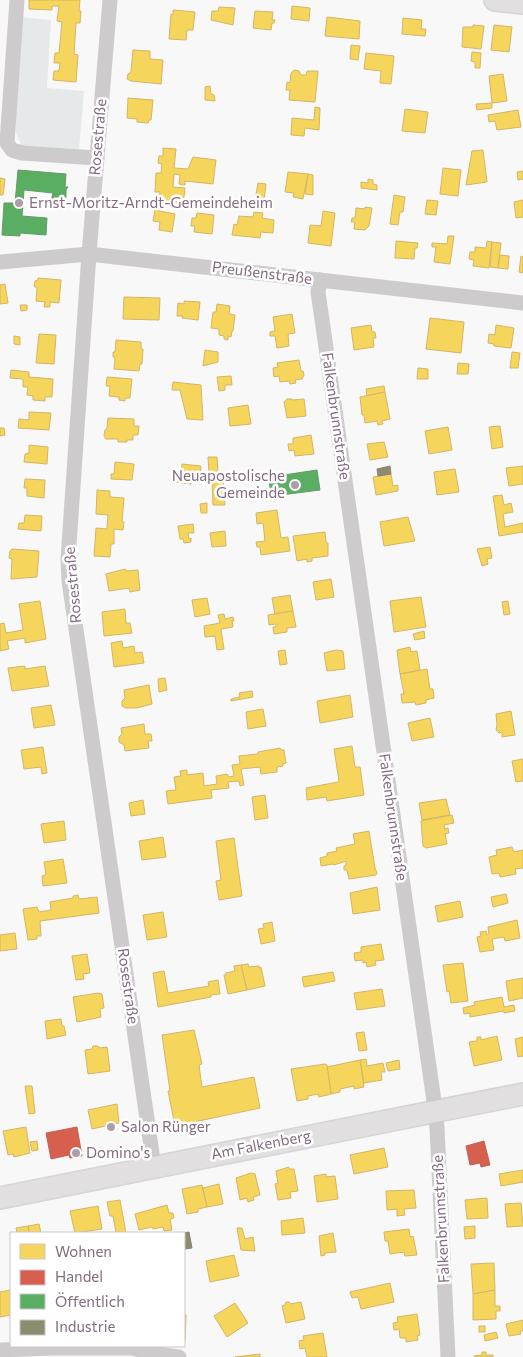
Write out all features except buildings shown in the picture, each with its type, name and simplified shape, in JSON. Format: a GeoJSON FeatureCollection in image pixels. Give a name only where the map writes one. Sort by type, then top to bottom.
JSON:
{"type":"FeatureCollection","features":[{"type":"Feature","properties":{"kind":"street"},"geometry":{"type":"LineString","coordinates":[[17,0],[7,143],[12,150],[22,153],[97,158]]}},
{"type":"Feature","properties":{"kind":"street","name":"Rosestraße"},"geometry":{"type":"LineString","coordinates":[[110,0],[89,254],[69,538],[69,581],[154,1167]]}},
{"type":"Feature","properties":{"kind":"street"},"geometry":{"type":"LineString","coordinates":[[494,0],[523,3]]}},
{"type":"Feature","properties":{"kind":"street","name":"Preußenstraße"},"geometry":{"type":"LineString","coordinates":[[0,262],[89,254],[523,303]]}},
{"type":"Feature","properties":{"kind":"street","name":"Falkenbrunnstraße"},"geometry":{"type":"LineString","coordinates":[[320,280],[318,292],[435,1111],[448,1357]]}},
{"type":"Feature","properties":{"kind":"street","name":"Am Falkenberg"},"geometry":{"type":"LineString","coordinates":[[0,1198],[523,1094]]}},
{"type":"Feature","properties":{"kind":"street"},"geometry":{"type":"LineString","coordinates":[[0,1350],[132,1348],[179,1357]]}},
{"type":"Feature","properties":{"kind":"shaded area"},"geometry":{"type":"Polygon","coordinates":[[[20,17],[51,20],[47,88],[84,91],[79,149],[22,146],[16,133],[16,86],[20,17]]]}},
{"type":"Feature","properties":{"kind":"place","name":"Ernst-Moritz-Arndt-Gemeindeheim"},"geometry":{"type":"Point","coordinates":[19,203]}},
{"type":"Feature","properties":{"kind":"place","name":"Neuapostolische Gemeinde"},"geometry":{"type":"Point","coordinates":[295,485]}},
{"type":"Feature","properties":{"kind":"place","name":"Salon Rünger"},"geometry":{"type":"Point","coordinates":[111,1127]}},
{"type":"Feature","properties":{"kind":"place","name":"Domino's"},"geometry":{"type":"Point","coordinates":[76,1153]}}]}
